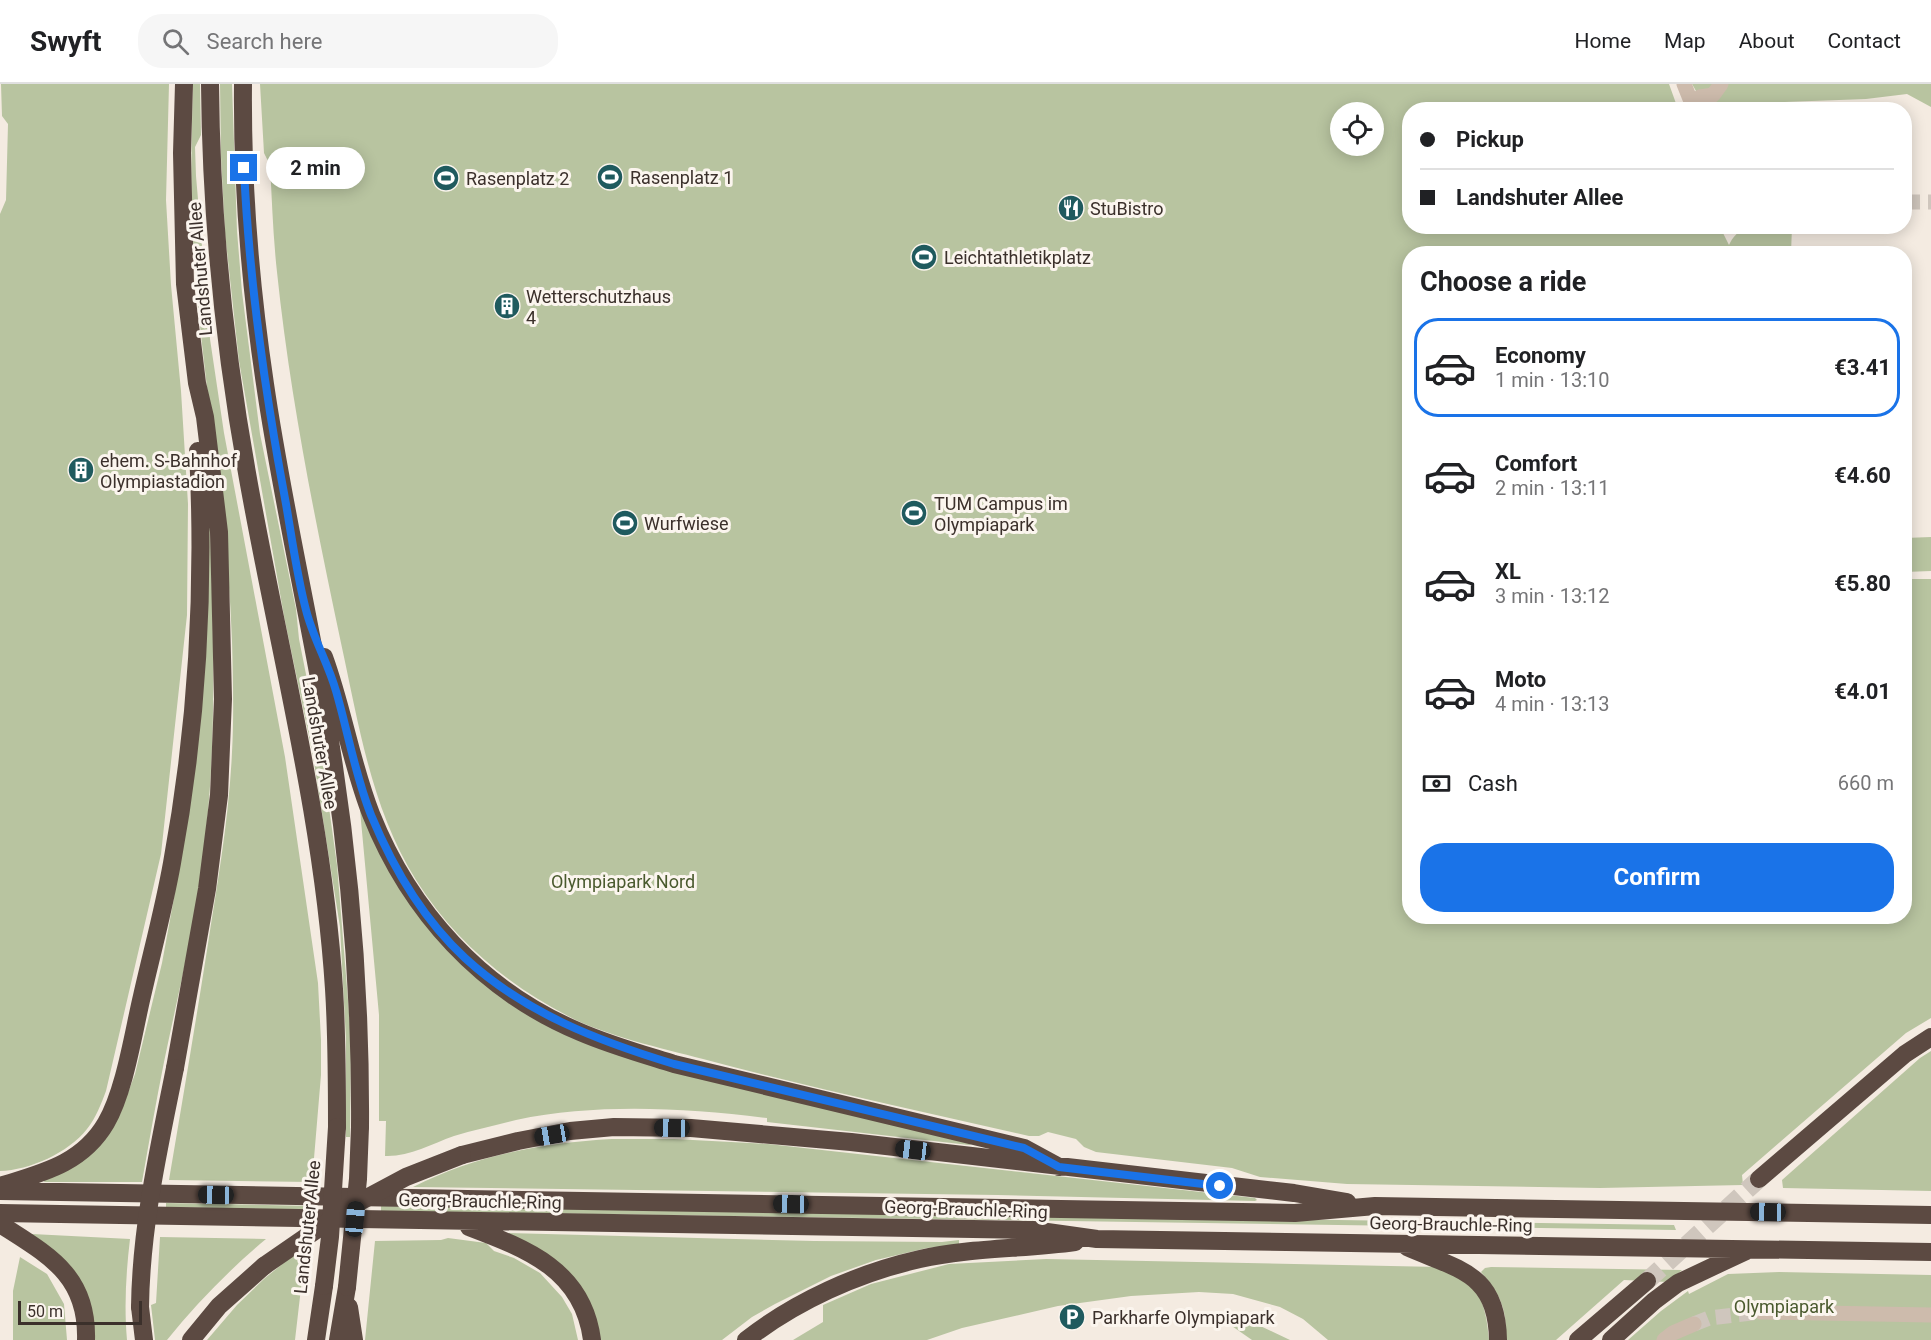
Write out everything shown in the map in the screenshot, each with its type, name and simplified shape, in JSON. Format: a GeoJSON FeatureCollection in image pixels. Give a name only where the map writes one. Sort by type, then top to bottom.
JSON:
{"type":"FeatureCollection","features":[{"type":"Feature","properties":{"kind":"highway"},"geometry":{"type":"LineString","coordinates":[[0,1186],[50,1170],[80,1154],[106,1123],[123,1076],[172,865],[190,736],[200,593],[197,383],[186,284],[183,231],[184,84]]}},
{"type":"Feature","properties":{"kind":"highway","name":"Landshuter Allee"},"geometry":{"type":"LineString","coordinates":[[210,84],[211,147],[220,279],[234,387],[247,473],[295,717],[326,911],[334,988],[337,1127],[330,1237],[316,1340]]}},
{"type":"Feature","properties":{"kind":"highway","name":"Landshuter Allee"},"geometry":{"type":"LineString","coordinates":[[243,84],[246,212],[265,382],[325,711],[347,853],[358,994],[360,1126],[356,1209],[338,1340]]}},
{"type":"Feature","properties":{"kind":"highway"},"geometry":{"type":"LineString","coordinates":[[144,1340],[140,1307],[144,1238],[207,889],[219,795],[223,699],[219,532],[205,417],[197,383]]}},
{"type":"Feature","properties":{"kind":"highway"},"geometry":{"type":"LineString","coordinates":[[306,612],[336,688],[371,814],[404,882],[423,911],[464,957],[520,1001],[578,1031],[621,1048],[778,1090],[1024,1148],[1059,1167]]}},
{"type":"Feature","properties":{"kind":"highway"},"geometry":{"type":"LineString","coordinates":[[1759,1179],[1905,1054],[1931,1037]]}},
{"type":"Feature","properties":{"kind":"highway"},"geometry":{"type":"LineString","coordinates":[[191,1340],[219,1306],[264,1266],[348,1208],[406,1177],[462,1155],[570,1131],[614,1127],[691,1128],[766,1134],[1294,1193],[1376,1206]]}},
{"type":"Feature","properties":{"kind":"highway","name":"Georg-Brauchle-Ring"},"geometry":{"type":"LineString","coordinates":[[0,1191],[1295,1213],[1376,1206],[1931,1215]]}},
{"type":"Feature","properties":{"kind":"highway","name":"Georg-Brauchle-Ring"},"geometry":{"type":"LineString","coordinates":[[0,1213],[1034,1230],[1097,1239],[1931,1252]]}},
{"type":"Feature","properties":{"kind":"highway"},"geometry":{"type":"LineString","coordinates":[[456,1222],[516,1245],[548,1263],[567,1282],[582,1303],[591,1326],[592,1340]]}},
{"type":"Feature","properties":{"kind":"highway"},"geometry":{"type":"LineString","coordinates":[[0,1224],[57,1262],[73,1283],[85,1314],[86,1340]]}},
{"type":"Feature","properties":{"kind":"highway"},"geometry":{"type":"LineString","coordinates":[[746,1340],[797,1306],[878,1270],[921,1258],[949,1254],[1097,1239]]}},
{"type":"Feature","properties":{"kind":"highway"},"geometry":{"type":"LineString","coordinates":[[1400,1244],[1475,1277],[1491,1297],[1498,1320],[1498,1340]]}},
{"type":"Feature","properties":{"kind":"highway"},"geometry":{"type":"LineString","coordinates":[[1611,1340],[1653,1301],[1678,1283],[1750,1249]]}},
{"type":"Feature","properties":{"kind":"highway"},"geometry":{"type":"LineString","coordinates":[[1578,1340],[1647,1281]]}},
{"type":"Feature","properties":{"kind":"highway"},"geometry":{"type":"LineString","coordinates":[[347,1287],[354,1340]]}},
{"type":"Feature","properties":{"kind":"street"},"geometry":{"type":"LineString","coordinates":[[1684,84],[1691,102]]}},
{"type":"Feature","properties":{"kind":"street"},"geometry":{"type":"LineString","coordinates":[[1696,102],[1700,97],[1713,95],[1721,84]]}},
{"type":"Feature","properties":{"kind":"street"},"geometry":{"type":"LineString","coordinates":[[1761,1312],[1931,1315]]}},
{"type":"Feature","properties":{"kind":"street"},"geometry":{"type":"LineString","coordinates":[[1664,1340],[1673,1333],[1694,1324]]}},
{"type":"Feature","properties":{"kind":"green space"},"geometry":{"type":"Polygon","coordinates":[[[1,84],[169,84],[166,200],[188,504],[187,615],[161,854],[106,1091],[90,1125],[70,1146],[36,1164],[0,1171],[0,214],[6,200],[8,124],[2,116],[1,84]]]}},
{"type":"Feature","properties":{"kind":"green space"},"geometry":{"type":"Polygon","coordinates":[[[193,84],[200,84],[201,135],[195,147],[196,176],[210,339],[224,433],[285,757],[318,983],[321,1075],[312,1182],[169,1180],[222,852],[233,725],[230,596],[194,258],[193,84]]]}},
{"type":"Feature","properties":{"kind":"green space"},"geometry":{"type":"Polygon","coordinates":[[[220,84],[232,84],[237,231],[242,292],[260,434],[296,609],[299,639],[321,750],[337,865],[351,1037],[350,1137],[346,1137],[346,1040],[340,927],[313,756],[284,616],[239,361],[225,233],[220,84]]]}},
{"type":"Feature","properties":{"kind":"green space","name":"TUM Campus im Olympiapark"},"geometry":{"type":"Polygon","coordinates":[[[260,84],[1669,84],[1675,102],[1402,102],[1402,234],[1724,234],[1729,245],[1737,234],[1792,234],[1791,246],[1402,246],[1402,924],[1912,924],[1912,579],[1931,579],[1931,1018],[1906,1033],[1742,1175],[1743,1185],[1600,1188],[1347,1184],[1260,1177],[1232,1168],[1096,1152],[1084,1147],[1076,1139],[1048,1132],[1039,1136],[1029,1136],[866,1099],[652,1046],[583,1023],[523,990],[464,941],[416,880],[388,824],[368,765],[322,551],[289,365],[274,245],[270,165],[264,153],[260,84]]]}},
{"type":"Feature","properties":{"kind":"green space"},"geometry":{"type":"Polygon","coordinates":[[[1692,84],[1931,84],[1931,107],[1907,94],[1866,99],[1702,102],[1692,84]]]}},
{"type":"Feature","properties":{"kind":"green space"},"geometry":{"type":"Polygon","coordinates":[[[210,518],[213,730],[208,815],[196,909],[142,1182],[44,1182],[45,1178],[120,1114],[135,1074],[162,963],[174,898],[207,520],[210,518]]]}},
{"type":"Feature","properties":{"kind":"green space"},"geometry":{"type":"Polygon","coordinates":[[[1931,537],[1931,571],[1912,572],[1912,538],[1931,537]]]}},
{"type":"Feature","properties":{"kind":"green space"},"geometry":{"type":"Polygon","coordinates":[[[362,809],[407,898],[558,1028],[972,1144],[767,1122],[767,1118],[736,1115],[673,1110],[610,1109],[516,1120],[454,1136],[411,1152],[385,1156],[386,1121],[379,1121],[379,1015],[360,810],[362,809]]]}},
{"type":"Feature","properties":{"kind":"green space"},"geometry":{"type":"Polygon","coordinates":[[[1931,1051],[1931,1191],[1783,1188],[1782,1180],[1920,1058],[1931,1051]]]}},
{"type":"Feature","properties":{"kind":"green space"},"geometry":{"type":"Polygon","coordinates":[[[612,1139],[674,1139],[768,1144],[1257,1200],[413,1187],[461,1167],[510,1152],[612,1139]]]}},
{"type":"Feature","properties":{"kind":"green space"},"geometry":{"type":"Polygon","coordinates":[[[166,1203],[311,1206],[311,1210],[166,1207],[166,1203]]]}},
{"type":"Feature","properties":{"kind":"green space"},"geometry":{"type":"Polygon","coordinates":[[[381,1206],[1674,1225],[1676,1230],[381,1211],[381,1206]]]}},
{"type":"Feature","properties":{"kind":"green space"},"geometry":{"type":"Polygon","coordinates":[[[508,1233],[814,1241],[942,1242],[959,1240],[959,1245],[927,1248],[876,1260],[831,1276],[752,1317],[722,1340],[598,1340],[588,1304],[508,1233]]]}},
{"type":"Feature","properties":{"kind":"green space"},"geometry":{"type":"Polygon","coordinates":[[[32,1234],[130,1239],[126,1290],[127,1340],[94,1340],[93,1330],[32,1238],[32,1234]]]}},
{"type":"Feature","properties":{"kind":"green space"},"geometry":{"type":"Polygon","coordinates":[[[160,1237],[266,1239],[214,1287],[167,1340],[155,1340],[151,1305],[156,1303],[160,1237]]]}},
{"type":"Feature","properties":{"kind":"green space"},"geometry":{"type":"Polygon","coordinates":[[[448,1238],[486,1243],[494,1251],[514,1258],[540,1273],[562,1297],[572,1314],[578,1340],[365,1340],[375,1241],[448,1238]]]}},
{"type":"Feature","properties":{"kind":"green space"},"geometry":{"type":"Polygon","coordinates":[[[306,1245],[295,1340],[207,1340],[237,1305],[265,1278],[306,1245]]]}},
{"type":"Feature","properties":{"kind":"green space"},"geometry":{"type":"Polygon","coordinates":[[[20,1257],[47,1274],[64,1304],[67,1340],[13,1340],[13,1291],[20,1257]]]}},
{"type":"Feature","properties":{"kind":"green space"},"geometry":{"type":"Polygon","coordinates":[[[1046,1259],[1439,1267],[1465,1279],[1476,1292],[1486,1315],[1489,1340],[1328,1340],[1303,1319],[1280,1307],[1233,1294],[1199,1292],[1131,1296],[1058,1306],[962,1328],[927,1340],[793,1340],[823,1322],[823,1305],[871,1284],[949,1264],[1046,1259]]]}},
{"type":"Feature","properties":{"kind":"green space"},"geometry":{"type":"Polygon","coordinates":[[[1491,1267],[1682,1270],[1668,1282],[1624,1280],[1556,1340],[1506,1340],[1504,1311],[1498,1295],[1481,1272],[1491,1267]]]}},
{"type":"Feature","properties":{"kind":"green space","name":"Olympiapark"},"geometry":{"type":"Polygon","coordinates":[[[1779,1272],[1931,1275],[1931,1340],[1628,1340],[1688,1291],[1689,1294],[1728,1274],[1779,1272]]]}},
{"type":"Feature","properties":{"kind":"green space"},"geometry":{"type":"Polygon","coordinates":[[[1230,1320],[1252,1322],[1290,1340],[1252,1340],[1229,1324],[1230,1320]]]}},
{"type":"Feature","properties":{"kind":"tunnel"},"geometry":{"type":"LineString","coordinates":[[1912,202],[1931,202]]}},
{"type":"Feature","properties":{"kind":"tunnel"},"geometry":{"type":"LineString","coordinates":[[1647,1281],[1759,1179]]}},
{"type":"Feature","properties":{"kind":"tunnel"},"geometry":{"type":"LineString","coordinates":[[1694,1324],[1709,1318],[1761,1312]]}},
{"type":"Feature","properties":{"kind":"place","name":"Rasenplatz 1"},"geometry":{"type":"Point","coordinates":[610,177]}},
{"type":"Feature","properties":{"kind":"place","name":"Rasenplatz 2"},"geometry":{"type":"Point","coordinates":[446,178]}},
{"type":"Feature","properties":{"kind":"place","name":"StuBistro"},"geometry":{"type":"Point","coordinates":[1071,208]}},
{"type":"Feature","properties":{"kind":"place","name":"Leichtathletikplatz"},"geometry":{"type":"Point","coordinates":[924,257]}},
{"type":"Feature","properties":{"kind":"place","name":"Wetterschutzhaus 4"},"geometry":{"type":"Point","coordinates":[507,306]}},
{"type":"Feature","properties":{"kind":"place","name":"ehem. S-Bahnhof Olympiastadion"},"geometry":{"type":"Point","coordinates":[81,470]}},
{"type":"Feature","properties":{"kind":"place","name":"TUM Campus im Olympiapark"},"geometry":{"type":"Point","coordinates":[914,513]}},
{"type":"Feature","properties":{"kind":"place","name":"Wurfwiese"},"geometry":{"type":"Point","coordinates":[625,523]}},
{"type":"Feature","properties":{"kind":"place","name":"Parkharfe Olympiapark"},"geometry":{"type":"Point","coordinates":[1072,1317]}},
{"type":"Feature","properties":{"kind":"route"},"geometry":{"type":"LineString","coordinates":[[244,168],[253,287],[265,382],[306,612],[336,688],[371,814],[389,854],[423,911],[464,957],[520,1001],[578,1031],[621,1048],[674,1064],[802,1096],[1024,1148],[1059,1167],[1220,1186]]}},
{"type":"Feature","properties":{"kind":"park label","name":"Olympiapark Nord"},"geometry":{"type":"Point","coordinates":[623,881]}}]}
